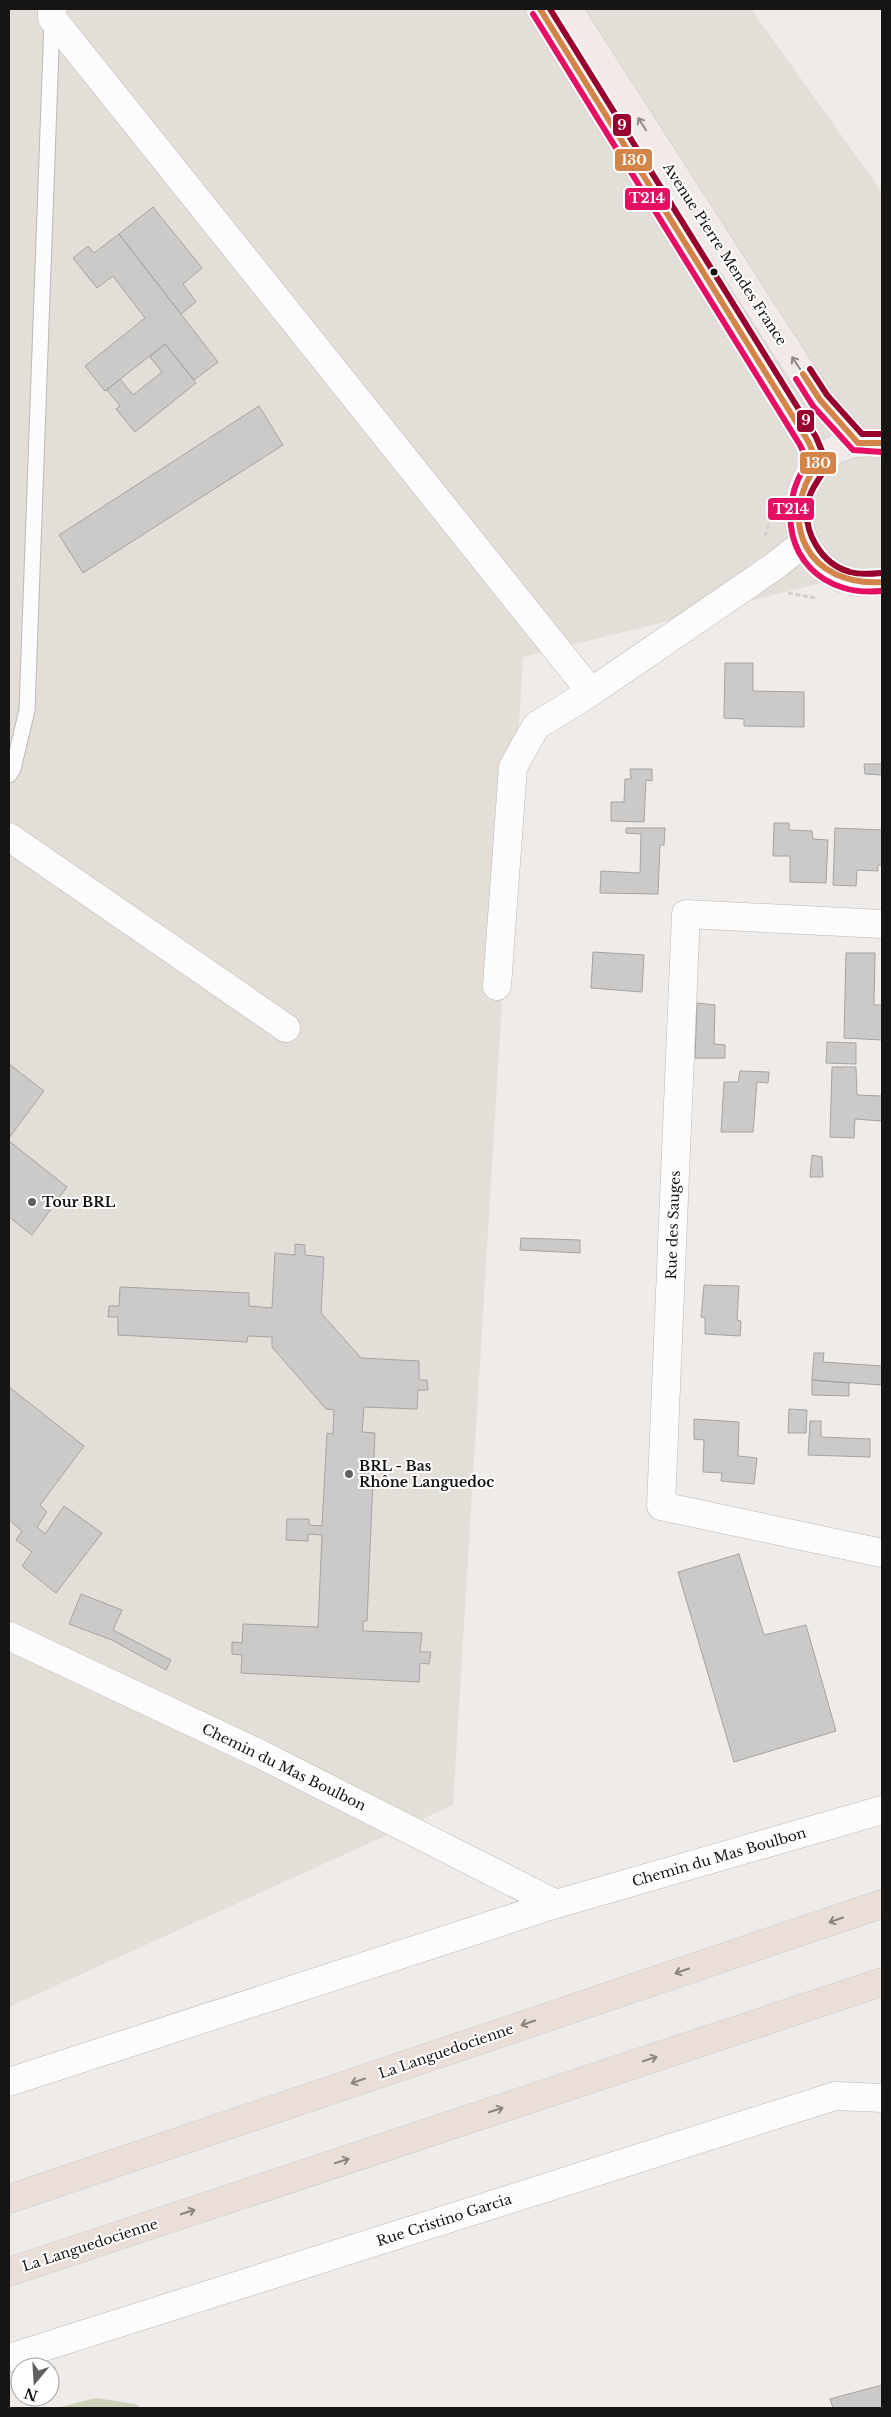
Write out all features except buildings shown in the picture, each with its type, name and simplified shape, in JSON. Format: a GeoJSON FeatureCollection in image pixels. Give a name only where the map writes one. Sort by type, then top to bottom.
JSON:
{"type":"FeatureCollection","features":[{"type":"Feature","properties":{"kind":"highway","name":"La Languedocienne"},"geometry":{"type":"LineString","coordinates":[[9,2199],[882,1904]]}},
{"type":"Feature","properties":{"kind":"highway","name":"La Languedocienne"},"geometry":{"type":"LineString","coordinates":[[9,2272],[882,1982]]}},
{"type":"Feature","properties":{"kind":"main road","name":"Avenue Pierre Mendes France"},"geometry":{"type":"LineString","coordinates":[[540,9],[808,441],[818,463]]}},
{"type":"Feature","properties":{"kind":"main road","name":"Avenue Pierre Mendes France"},"geometry":{"type":"LineString","coordinates":[[568,9],[820,400],[870,443]]}},
{"type":"Feature","properties":{"kind":"main road"},"geometry":{"type":"LineString","coordinates":[[870,443],[836,450],[818,463],[805,480],[798,500],[798,522],[804,543],[818,563],[838,577],[861,583],[882,582]]}},
{"type":"Feature","properties":{"kind":"street"},"geometry":{"type":"LineString","coordinates":[[52,14],[591,692]]}},
{"type":"Feature","properties":{"kind":"street"},"geometry":{"type":"LineString","coordinates":[[496,986],[513,766],[536,726],[591,692],[772,568],[804,543]]}},
{"type":"Feature","properties":{"kind":"street"},"geometry":{"type":"LineString","coordinates":[[9,837],[286,1028]]}},
{"type":"Feature","properties":{"kind":"street","name":"Rue des Sauges"},"geometry":{"type":"LineString","coordinates":[[882,924],[686,914],[662,1506],[882,1553]]}},
{"type":"Feature","properties":{"kind":"street","name":"Chemin du Mas Boulbon"},"geometry":{"type":"LineString","coordinates":[[9,1636],[258,1753],[556,1904]]}},
{"type":"Feature","properties":{"kind":"street","name":"Chemin du Mas Boulbon"},"geometry":{"type":"LineString","coordinates":[[9,2082],[556,1904],[882,1810]]}},
{"type":"Feature","properties":{"kind":"street","name":"Rue Cristino Garcia"},"geometry":{"type":"LineString","coordinates":[[9,2358],[835,2096],[882,2098]]}},
{"type":"Feature","properties":{"kind":"lane"},"geometry":{"type":"LineString","coordinates":[[9,775],[13,770],[27,710],[52,14]]}},
{"type":"Feature","properties":{"kind":"path"},"geometry":{"type":"LineString","coordinates":[[771,520],[762,542],[772,568],[788,593],[822,599]]}},
{"type":"Feature","properties":{"kind":"shaded area"},"geometry":{"type":"Polygon","coordinates":[[[9,9],[751,9],[882,192],[882,568],[523,657],[453,1805],[9,2007],[9,9]]]}},
{"type":"Feature","properties":{"kind":"shaded area"},"geometry":{"type":"Polygon","coordinates":[[[96,2398],[135,2404],[141,2408],[57,2408],[96,2398]]]}},
{"type":"Feature","properties":{"kind":"transit line","name":"130"},"geometry":{"type":"LineString","coordinates":[[540,9],[808,441],[818,463],[805,485],[799,507],[800,528],[806,546],[818,562],[835,574],[856,581],[882,582]]}},
{"type":"Feature","properties":{"kind":"transit line","name":"9"},"geometry":{"type":"LineString","coordinates":[[550,9],[816,437],[827,463],[811,492],[808,502],[808,524],[816,545],[830,562],[840,568],[858,574],[881,573]]}},
{"type":"Feature","properties":{"kind":"transit line","name":"T214"},"geometry":{"type":"LineString","coordinates":[[533,14],[800,445],[808,462],[798,480],[792,498],[790,517],[793,536],[799,553],[810,567],[825,580],[853,590],[867,592],[882,591]]}},
{"type":"Feature","properties":{"kind":"transit line","name":"9"},"geometry":{"type":"LineString","coordinates":[[810,369],[827,395],[862,434],[882,434]]}},
{"type":"Feature","properties":{"kind":"transit line","name":"130"},"geometry":{"type":"LineString","coordinates":[[803,374],[820,400],[858,443],[882,443]]}},
{"type":"Feature","properties":{"kind":"transit line","name":"T214"},"geometry":{"type":"LineString","coordinates":[[796,379],[813,406],[853,450],[882,452]]}},
{"type":"Feature","properties":{"kind":"place","name":"Tour BRL"},"geometry":{"type":"Point","coordinates":[32,1202]}},
{"type":"Feature","properties":{"kind":"place","name":"BRL - Bas Rhône Languedoc"},"geometry":{"type":"Point","coordinates":[349,1474]}}]}
